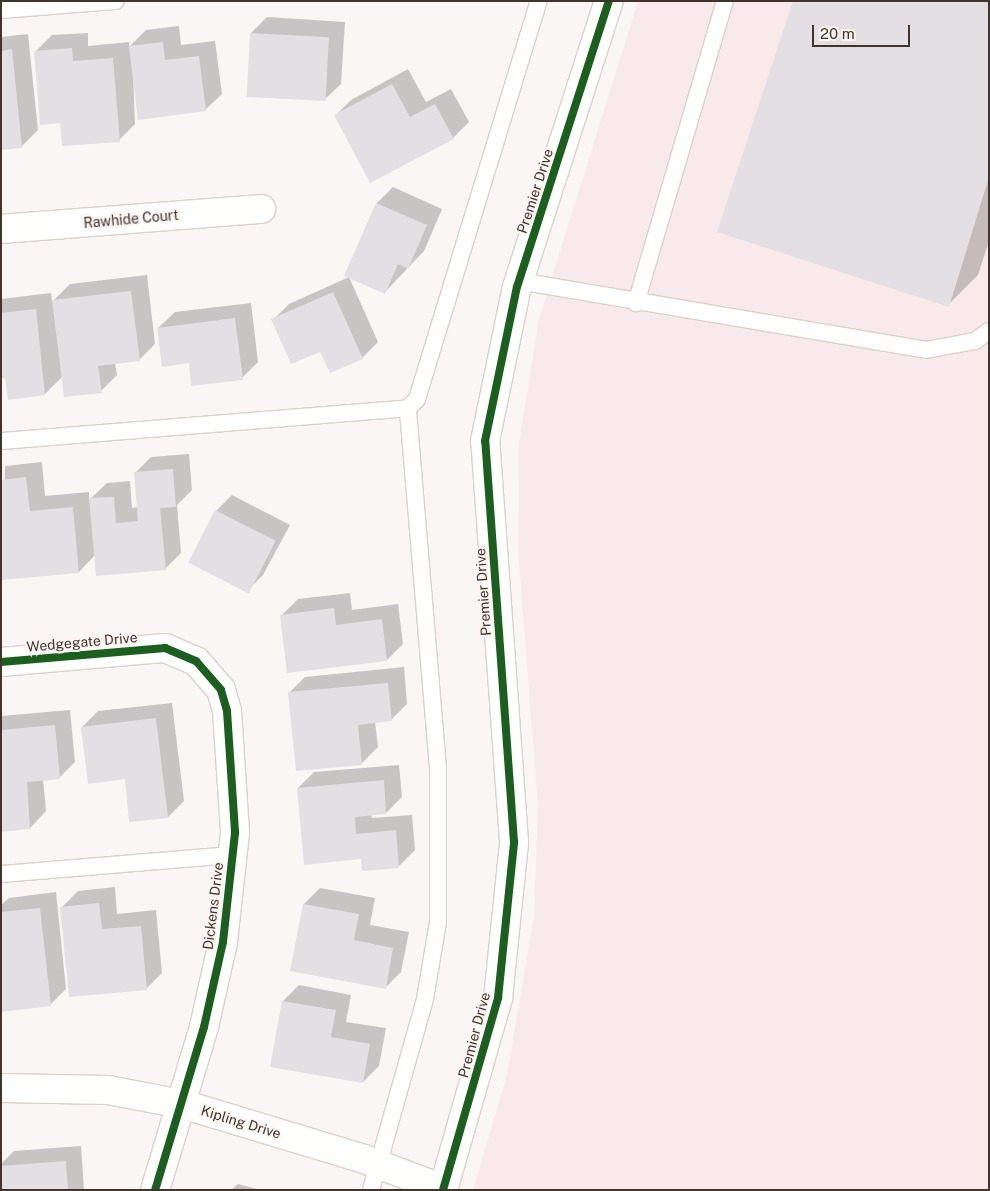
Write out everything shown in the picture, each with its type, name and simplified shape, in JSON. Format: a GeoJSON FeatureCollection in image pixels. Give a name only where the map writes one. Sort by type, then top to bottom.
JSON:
{"type":"FeatureCollection","features":[{"type":"Feature","properties":{"kind":"street","name":"Premier Drive"},"geometry":{"type":"LineString","coordinates":[[443,1189],[498,998],[514,842],[485,441],[519,281],[609,1]]}},
{"type":"Feature","properties":{"kind":"street","name":"Rawhide Court"},"geometry":{"type":"LineString","coordinates":[[1,229],[261,208]]}},
{"type":"Feature","properties":{"kind":"street","name":"Wedgegate Drive"},"geometry":{"type":"LineString","coordinates":[[1,662],[165,648]]}},
{"type":"Feature","properties":{"kind":"street","name":"Dickens Drive"},"geometry":{"type":"LineString","coordinates":[[156,1190],[182,1104],[223,942],[232,855],[227,711],[221,690],[196,661],[165,648]]}},
{"type":"Feature","properties":{"kind":"street","name":"Kipling Drive"},"geometry":{"type":"LineString","coordinates":[[1,1088],[108,1090],[182,1104],[374,1177],[443,1189]]}},
{"type":"Feature","properties":{"kind":"lane"},"geometry":{"type":"LineString","coordinates":[[1,10],[116,1]]}},
{"type":"Feature","properties":{"kind":"lane"},"geometry":{"type":"LineString","coordinates":[[1,441],[408,408],[417,399],[538,1]]}},
{"type":"Feature","properties":{"kind":"lane"},"geometry":{"type":"LineString","coordinates":[[636,304],[725,1]]}},
{"type":"Feature","properties":{"kind":"lane"},"geometry":{"type":"LineString","coordinates":[[519,281],[636,304],[926,350],[975,341],[989,331]]}},
{"type":"Feature","properties":{"kind":"lane"},"geometry":{"type":"LineString","coordinates":[[374,1177],[425,1000],[438,922],[438,768],[408,408]]}},
{"type":"Feature","properties":{"kind":"lane"},"geometry":{"type":"LineString","coordinates":[[1,874],[232,855]]}},
{"type":"Feature","properties":{"kind":"shaded area"},"geometry":{"type":"Polygon","coordinates":[[[638,1],[989,1],[989,1190],[473,1190],[507,1075],[534,916],[538,806],[518,549],[519,444],[539,319],[638,1]]]}},
{"type":"Feature","properties":{"kind":"building"},"geometry":{"type":"Polygon","coordinates":[[[793,1],[989,1],[989,177],[949,307],[717,232],[793,1]]]}},
{"type":"Feature","properties":{"kind":"building"},"geometry":{"type":"Polygon","coordinates":[[[250,33],[329,37],[326,101],[247,97],[250,33]]]}},
{"type":"Feature","properties":{"kind":"building"},"geometry":{"type":"Polygon","coordinates":[[[163,42],[165,60],[199,56],[206,111],[138,120],[129,46],[163,42]]]}},
{"type":"Feature","properties":{"kind":"building"},"geometry":{"type":"Polygon","coordinates":[[[72,48],[73,61],[113,58],[120,142],[62,146],[60,123],[40,125],[34,51],[72,48]]]}},
{"type":"Feature","properties":{"kind":"building"},"geometry":{"type":"Polygon","coordinates":[[[12,49],[22,148],[1,150],[1,51],[12,49]]]}},
{"type":"Feature","properties":{"kind":"building"},"geometry":{"type":"Polygon","coordinates":[[[392,84],[410,117],[435,104],[454,139],[370,183],[334,115],[392,84]]]}},
{"type":"Feature","properties":{"kind":"building"},"geometry":{"type":"Polygon","coordinates":[[[376,203],[427,225],[408,269],[398,264],[385,294],[344,276],[376,203]]]}},
{"type":"Feature","properties":{"kind":"building"},"geometry":{"type":"Polygon","coordinates":[[[131,291],[140,361],[98,366],[102,393],[64,397],[52,300],[131,291]]]}},
{"type":"Feature","properties":{"kind":"building"},"geometry":{"type":"Polygon","coordinates":[[[333,292],[363,359],[330,373],[320,352],[291,364],[271,319],[333,292]]]}},
{"type":"Feature","properties":{"kind":"building"},"geometry":{"type":"Polygon","coordinates":[[[36,309],[45,395],[8,400],[5,378],[1,378],[1,313],[36,309]]]}},
{"type":"Feature","properties":{"kind":"building"},"geometry":{"type":"Polygon","coordinates":[[[235,318],[243,380],[191,386],[189,363],[162,367],[157,328],[235,318]]]}},
{"type":"Feature","properties":{"kind":"building"},"geometry":{"type":"Polygon","coordinates":[[[173,469],[176,507],[160,508],[166,570],[96,576],[89,498],[114,497],[116,523],[138,521],[134,472],[173,469]]]}},
{"type":"Feature","properties":{"kind":"building"},"geometry":{"type":"Polygon","coordinates":[[[26,477],[30,511],[73,507],[79,573],[1,580],[1,480],[26,477]]]}},
{"type":"Feature","properties":{"kind":"building"},"geometry":{"type":"Polygon","coordinates":[[[215,510],[276,541],[249,593],[188,563],[215,510]]]}},
{"type":"Feature","properties":{"kind":"building"},"geometry":{"type":"Polygon","coordinates":[[[334,608],[336,625],[382,619],[387,661],[287,673],[280,615],[334,608]]]}},
{"type":"Feature","properties":{"kind":"building"},"geometry":{"type":"Polygon","coordinates":[[[388,683],[392,721],[358,725],[362,765],[296,771],[288,692],[388,683]]]}},
{"type":"Feature","properties":{"kind":"building"},"geometry":{"type":"Polygon","coordinates":[[[156,718],[168,818],[129,822],[125,779],[88,784],[81,727],[156,718]]]}},
{"type":"Feature","properties":{"kind":"building"},"geometry":{"type":"Polygon","coordinates":[[[55,725],[60,779],[27,782],[30,829],[1,832],[1,730],[55,725]]]}},
{"type":"Feature","properties":{"kind":"building"},"geometry":{"type":"Polygon","coordinates":[[[384,780],[386,814],[355,817],[356,834],[396,830],[399,868],[362,871],[361,859],[304,865],[297,788],[384,780]]]}},
{"type":"Feature","properties":{"kind":"building"},"geometry":{"type":"Polygon","coordinates":[[[99,903],[102,929],[141,926],[147,990],[69,997],[60,907],[99,903]]]}},
{"type":"Feature","properties":{"kind":"building"},"geometry":{"type":"Polygon","coordinates":[[[303,904],[359,914],[354,940],[393,948],[386,989],[290,971],[303,904]]]}},
{"type":"Feature","properties":{"kind":"building"},"geometry":{"type":"Polygon","coordinates":[[[40,908],[51,1006],[1,1012],[1,912],[40,908]]]}},
{"type":"Feature","properties":{"kind":"building"},"geometry":{"type":"Polygon","coordinates":[[[282,1001],[336,1010],[331,1037],[370,1044],[363,1083],[270,1067],[282,1001]]]}},
{"type":"Feature","properties":{"kind":"building"},"geometry":{"type":"Polygon","coordinates":[[[66,1161],[68,1190],[1,1190],[1,1166],[66,1161]]]}},
{"type":"Feature","properties":{"kind":"cycle path"},"geometry":{"type":"LineString","coordinates":[[443,1190],[498,998],[514,842],[485,441],[517,287],[609,1]]}},
{"type":"Feature","properties":{"kind":"cycle path"},"geometry":{"type":"LineString","coordinates":[[1,662],[165,648],[196,661],[221,690],[227,711],[235,833],[223,942],[204,1027],[155,1190]]}}]}
